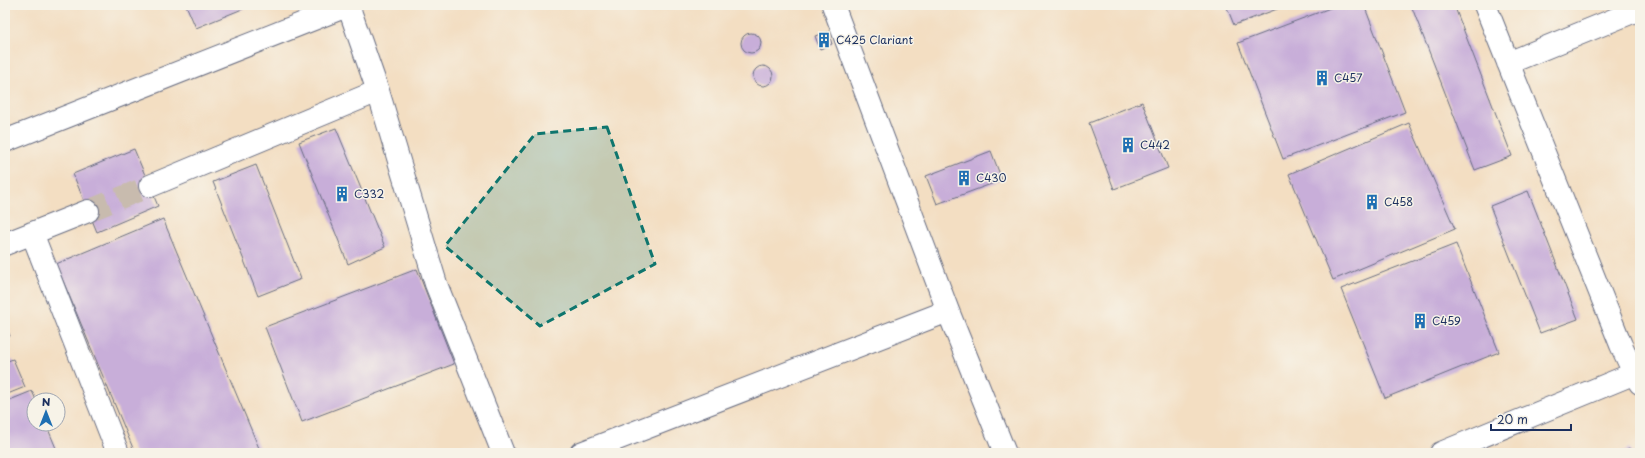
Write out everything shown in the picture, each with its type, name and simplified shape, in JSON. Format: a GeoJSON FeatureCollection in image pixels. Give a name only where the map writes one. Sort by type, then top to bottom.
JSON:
{"type":"FeatureCollection","features":[{"type":"Feature","properties":{"kind":"street"},"geometry":{"type":"LineString","coordinates":[[5,141],[349,5],[378,91],[436,284],[503,453]]}},
{"type":"Feature","properties":{"kind":"street"},"geometry":{"type":"LineString","coordinates":[[833,5],[948,311],[1005,453]]}},
{"type":"Feature","properties":{"kind":"street"},"geometry":{"type":"LineString","coordinates":[[1441,453],[1638,376],[1485,5]]}},
{"type":"Feature","properties":{"kind":"street"},"geometry":{"type":"LineString","coordinates":[[1508,63],[1640,9]]}},
{"type":"Feature","properties":{"kind":"street"},"geometry":{"type":"LineString","coordinates":[[150,186],[378,91]]}},
{"type":"Feature","properties":{"kind":"street"},"geometry":{"type":"LineString","coordinates":[[5,244],[88,211]]}},
{"type":"Feature","properties":{"kind":"street"},"geometry":{"type":"LineString","coordinates":[[32,233],[118,453]]}},
{"type":"Feature","properties":{"kind":"street"},"geometry":{"type":"LineString","coordinates":[[581,453],[948,311]]}},
{"type":"Feature","properties":{"kind":"highlighted area"},"geometry":{"type":"Polygon","coordinates":[[[607,127],[655,264],[540,326],[445,246],[535,134],[607,127]]]}},
{"type":"Feature","properties":{"kind":"building"},"geometry":{"type":"Polygon","coordinates":[[[186,5],[252,5],[196,28],[186,5]]]}},
{"type":"Feature","properties":{"kind":"building"},"geometry":{"type":"Polygon","coordinates":[[[1226,5],[1288,5],[1234,25],[1226,5]]]}},
{"type":"Feature","properties":{"kind":"building","name":"C457"},"geometry":{"type":"Polygon","coordinates":[[[1338,5],[1364,5],[1405,112],[1283,159],[1238,43],[1338,5]]]}},
{"type":"Feature","properties":{"kind":"building"},"geometry":{"type":"Polygon","coordinates":[[[1411,5],[1454,5],[1512,156],[1475,170],[1411,5]]]}},
{"type":"Feature","properties":{"kind":"building","name":"C425 Clariant"},"geometry":{"type":"Polygon","coordinates":[[[828,32],[832,44],[820,49],[815,36],[828,32]]]}},
{"type":"Feature","properties":{"kind":"building"},"geometry":{"type":"Polygon","coordinates":[[[747,33],[755,33],[761,39],[761,47],[755,53],[747,53],[741,47],[741,39],[747,33]]]}},
{"type":"Feature","properties":{"kind":"building"},"geometry":{"type":"Polygon","coordinates":[[[759,66],[767,66],[773,72],[773,80],[767,86],[759,86],[753,80],[753,72],[759,66]]]}},
{"type":"Feature","properties":{"kind":"building","name":"C442"},"geometry":{"type":"Polygon","coordinates":[[[1142,102],[1168,168],[1114,189],[1089,123],[1142,102]]]}},
{"type":"Feature","properties":{"kind":"building","name":"C458"},"geometry":{"type":"Polygon","coordinates":[[[1409,123],[1455,229],[1333,280],[1289,174],[1409,123]]]}},
{"type":"Feature","properties":{"kind":"building","name":"C332"},"geometry":{"type":"Polygon","coordinates":[[[336,128],[385,247],[348,264],[299,142],[336,128]]]}},
{"type":"Feature","properties":{"kind":"building"},"geometry":{"type":"Polygon","coordinates":[[[134,149],[158,206],[97,232],[73,174],[134,149]]]}},
{"type":"Feature","properties":{"kind":"building","name":"C430"},"geometry":{"type":"Polygon","coordinates":[[[991,151],[1002,180],[937,204],[926,176],[991,151]]]}},
{"type":"Feature","properties":{"kind":"building"},"geometry":{"type":"Polygon","coordinates":[[[256,165],[301,279],[258,296],[213,182],[256,165]]]}},
{"type":"Feature","properties":{"kind":"building"},"geometry":{"type":"Polygon","coordinates":[[[1528,191],[1578,319],[1540,333],[1490,206],[1528,191]]]}},
{"type":"Feature","properties":{"kind":"building"},"geometry":{"type":"Polygon","coordinates":[[[163,219],[261,453],[135,453],[56,264],[163,219]]]}},
{"type":"Feature","properties":{"kind":"building","name":"C459"},"geometry":{"type":"Polygon","coordinates":[[[1456,244],[1499,352],[1385,398],[1341,289],[1456,244]]]}},
{"type":"Feature","properties":{"kind":"building"},"geometry":{"type":"Polygon","coordinates":[[[417,269],[454,364],[302,422],[265,327],[417,269]]]}},
{"type":"Feature","properties":{"kind":"building"},"geometry":{"type":"Polygon","coordinates":[[[5,325],[10,336],[5,339],[5,325]]]}},
{"type":"Feature","properties":{"kind":"building"},"geometry":{"type":"Polygon","coordinates":[[[13,359],[25,387],[5,395],[5,362],[13,359]]]}},
{"type":"Feature","properties":{"kind":"building"},"geometry":{"type":"Polygon","coordinates":[[[26,393],[26,432],[49,432],[58,453],[5,453],[5,402],[26,393]]]}},
{"type":"Feature","properties":{"kind":"building"},"geometry":{"type":"Polygon","coordinates":[[[1629,448],[1633,453],[1621,453],[1629,448]]]}},
{"type":"Feature","properties":{"kind":"tunnel"},"geometry":{"type":"LineString","coordinates":[[88,211],[150,186]]}},
{"type":"Feature","properties":{"kind":"place","name":"C425 Clariant"},"geometry":{"type":"Point","coordinates":[824,40]}},
{"type":"Feature","properties":{"kind":"place","name":"C457"},"geometry":{"type":"Point","coordinates":[1322,78]}},
{"type":"Feature","properties":{"kind":"place","name":"C442"},"geometry":{"type":"Point","coordinates":[1128,145]}},
{"type":"Feature","properties":{"kind":"place","name":"C430"},"geometry":{"type":"Point","coordinates":[964,178]}},
{"type":"Feature","properties":{"kind":"place","name":"C332"},"geometry":{"type":"Point","coordinates":[342,194]}},
{"type":"Feature","properties":{"kind":"place","name":"C458"},"geometry":{"type":"Point","coordinates":[1372,202]}},
{"type":"Feature","properties":{"kind":"place","name":"C459"},"geometry":{"type":"Point","coordinates":[1420,321]}}]}
